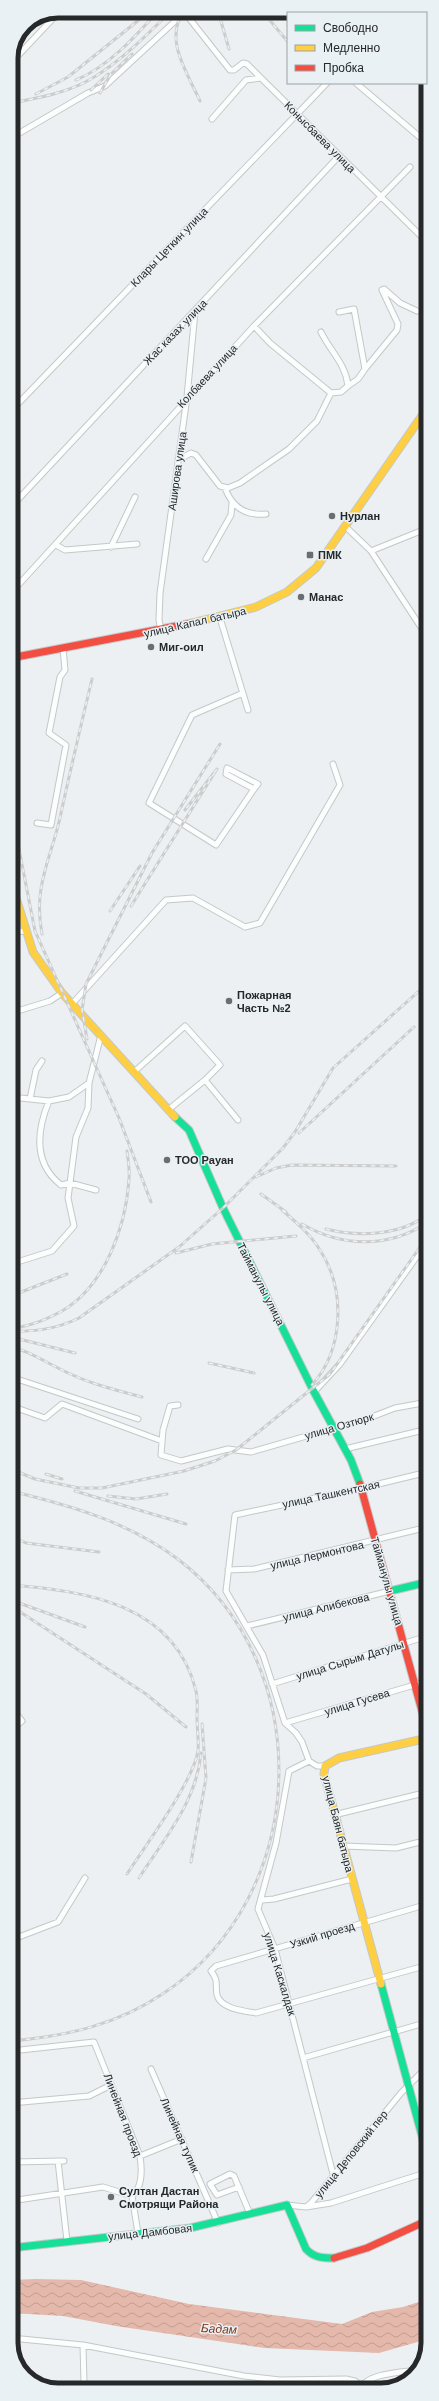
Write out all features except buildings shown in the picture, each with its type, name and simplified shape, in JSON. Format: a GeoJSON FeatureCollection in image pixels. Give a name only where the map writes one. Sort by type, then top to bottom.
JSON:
{"type":"FeatureCollection","features":[{"type":"Feature","properties":{"kind":"street"},"geometry":{"type":"LineString","coordinates":[[18,134],[88,93],[105,86],[179,18]]}},
{"type":"Feature","properties":{"kind":"street","name":"Конысбаева улица"},"geometry":{"type":"LineString","coordinates":[[191,18],[230,70],[234,70],[243,63],[247,64],[421,236]]}},
{"type":"Feature","properties":{"kind":"street"},"geometry":{"type":"LineString","coordinates":[[18,55],[53,19]]}},
{"type":"Feature","properties":{"kind":"street"},"geometry":{"type":"LineString","coordinates":[[212,119],[246,80],[261,78]]}},
{"type":"Feature","properties":{"kind":"street","name":"Клары Цеткин улица"},"geometry":{"type":"LineString","coordinates":[[18,404],[327,84]]}},
{"type":"Feature","properties":{"kind":"street"},"geometry":{"type":"LineString","coordinates":[[357,84],[421,138]]}},
{"type":"Feature","properties":{"kind":"street","name":"Жас казах улица"},"geometry":{"type":"LineString","coordinates":[[18,499],[103,406],[195,312],[339,156]]}},
{"type":"Feature","properties":{"kind":"street","name":"Колбаева улица"},"geometry":{"type":"LineString","coordinates":[[18,586],[56,545],[187,397],[379,196],[410,167]]}},
{"type":"Feature","properties":{"kind":"street"},"geometry":{"type":"LineString","coordinates":[[254,326],[270,343],[331,393],[341,392],[358,379],[397,330],[398,324],[382,290],[384,289],[400,303],[417,311]]}},
{"type":"Feature","properties":{"kind":"street"},"geometry":{"type":"LineString","coordinates":[[339,312],[354,309],[365,369]]}},
{"type":"Feature","properties":{"kind":"street","name":"Аширова улица"},"geometry":{"type":"LineString","coordinates":[[161,630],[159,620],[160,593],[187,397],[195,312]]}},
{"type":"Feature","properties":{"kind":"street"},"geometry":{"type":"LineString","coordinates":[[321,332],[344,368],[348,386]]}},
{"type":"Feature","properties":{"kind":"street"},"geometry":{"type":"LineString","coordinates":[[225,488],[240,483],[282,454],[312,427],[331,393]]}},
{"type":"Feature","properties":{"kind":"street","name":"улица Капал батыра"},"geometry":{"type":"LineString","coordinates":[[18,657],[220,618],[256,607],[296,586],[316,568],[421,417]]}},
{"type":"Feature","properties":{"kind":"street"},"geometry":{"type":"LineString","coordinates":[[178,460],[191,452],[196,455],[215,481],[225,488],[232,503],[231,515],[206,559]]}},
{"type":"Feature","properties":{"kind":"street"},"geometry":{"type":"LineString","coordinates":[[111,547],[135,497]]}},
{"type":"Feature","properties":{"kind":"street"},"geometry":{"type":"LineString","coordinates":[[232,503],[253,515],[266,514]]}},
{"type":"Feature","properties":{"kind":"street"},"geometry":{"type":"LineString","coordinates":[[346,527],[359,537],[371,551],[421,627]]}},
{"type":"Feature","properties":{"kind":"street"},"geometry":{"type":"LineString","coordinates":[[371,551],[421,531]]}},
{"type":"Feature","properties":{"kind":"street"},"geometry":{"type":"LineString","coordinates":[[56,545],[65,550],[137,544]]}},
{"type":"Feature","properties":{"kind":"street"},"geometry":{"type":"LineString","coordinates":[[220,618],[248,710]]}},
{"type":"Feature","properties":{"kind":"street"},"geometry":{"type":"LineString","coordinates":[[37,823],[51,825],[66,745],[49,733],[60,677],[65,670],[63,648]]}},
{"type":"Feature","properties":{"kind":"street"},"geometry":{"type":"LineString","coordinates":[[243,693],[192,715],[149,803],[216,845],[258,784],[227,768],[226,774],[254,789]]}},
{"type":"Feature","properties":{"kind":"street"},"geometry":{"type":"LineString","coordinates":[[72,1004],[166,900],[193,898],[245,927],[260,923],[340,785],[333,764]]}},
{"type":"Feature","properties":{"kind":"street","name":"Тайманулы улица"},"geometry":{"type":"LineString","coordinates":[[18,903],[33,952],[62,993],[168,1110],[189,1130],[223,1208],[314,1392],[335,1428],[362,1488],[421,1704]]}},
{"type":"Feature","properties":{"kind":"street"},"geometry":{"type":"LineString","coordinates":[[18,932],[27,931]]}},
{"type":"Feature","properties":{"kind":"street"},"geometry":{"type":"LineString","coordinates":[[18,1011],[50,1001],[62,993]]}},
{"type":"Feature","properties":{"kind":"street"},"geometry":{"type":"LineString","coordinates":[[134,1072],[185,1026],[220,1065],[205,1080],[168,1110]]}},
{"type":"Feature","properties":{"kind":"street"},"geometry":{"type":"LineString","coordinates":[[18,1262],[52,1251],[74,1226],[68,1198],[76,1137],[88,1108],[89,1084],[101,1035]]}},
{"type":"Feature","properties":{"kind":"street"},"geometry":{"type":"LineString","coordinates":[[30,1099],[36,1070],[42,1061]]}},
{"type":"Feature","properties":{"kind":"street"},"geometry":{"type":"LineString","coordinates":[[205,1080],[238,1120]]}},
{"type":"Feature","properties":{"kind":"street"},"geometry":{"type":"LineString","coordinates":[[18,1098],[49,1101],[69,1097],[89,1084]]}},
{"type":"Feature","properties":{"kind":"street"},"geometry":{"type":"LineString","coordinates":[[49,1101],[41,1120],[39,1151],[52,1177],[61,1185],[70,1183],[96,1190]]}},
{"type":"Feature","properties":{"kind":"street"},"geometry":{"type":"LineString","coordinates":[[314,1392],[340,1364],[421,1255]]}},
{"type":"Feature","properties":{"kind":"street"},"geometry":{"type":"LineString","coordinates":[[18,1379],[138,1419]]}},
{"type":"Feature","properties":{"kind":"street","name":"улица Озтюрк"},"geometry":{"type":"LineString","coordinates":[[162,1441],[161,1456],[181,1461],[228,1449],[251,1452],[369,1418],[395,1408],[421,1403]]}},
{"type":"Feature","properties":{"kind":"street"},"geometry":{"type":"LineString","coordinates":[[18,1408],[45,1418],[62,1404],[162,1441],[170,1406],[178,1405]]}},
{"type":"Feature","properties":{"kind":"street"},"geometry":{"type":"LineString","coordinates":[[345,1449],[421,1431]]}},
{"type":"Feature","properties":{"kind":"street","name":"улица Ташкентская"},"geometry":{"type":"LineString","coordinates":[[228,1570],[234,1515],[362,1488],[421,1474]]}},
{"type":"Feature","properties":{"kind":"street","name":"улица Лермонтова"},"geometry":{"type":"LineString","coordinates":[[228,1570],[254,1569],[376,1541],[421,1529]]}},
{"type":"Feature","properties":{"kind":"street"},"geometry":{"type":"LineString","coordinates":[[228,1570],[226,1591],[242,1622],[247,1626],[263,1655],[285,1723],[296,1732],[302,1742],[308,1761]]}},
{"type":"Feature","properties":{"kind":"street","name":"улица Алибекова"},"geometry":{"type":"LineString","coordinates":[[247,1626],[421,1584]]}},
{"type":"Feature","properties":{"kind":"street","name":"улица Сырым Датулы"},"geometry":{"type":"LineString","coordinates":[[272,1684],[421,1638]]}},
{"type":"Feature","properties":{"kind":"street","name":"улица Гусева"},"geometry":{"type":"LineString","coordinates":[[285,1723],[421,1683]]}},
{"type":"Feature","properties":{"kind":"street"},"geometry":{"type":"LineString","coordinates":[[18,1717],[22,1722],[18,1725]]}},
{"type":"Feature","properties":{"kind":"street"},"geometry":{"type":"LineString","coordinates":[[325,1766],[339,1758],[421,1740]]}},
{"type":"Feature","properties":{"kind":"street","name":"улица Баян батыра"},"geometry":{"type":"LineString","coordinates":[[308,1761],[317,1766],[325,1766],[324,1774],[334,1815],[421,2133]]}},
{"type":"Feature","properties":{"kind":"street","name":"улица Каскалдак"},"geometry":{"type":"LineString","coordinates":[[308,1761],[289,1771],[276,1843],[262,1900],[258,1909],[275,1949],[333,2174]]}},
{"type":"Feature","properties":{"kind":"street"},"geometry":{"type":"LineString","coordinates":[[334,1815],[421,1794]]}},
{"type":"Feature","properties":{"kind":"street"},"geometry":{"type":"LineString","coordinates":[[343,1846],[396,1848],[421,1842]]}},
{"type":"Feature","properties":{"kind":"street"},"geometry":{"type":"LineString","coordinates":[[18,1937],[58,1922],[85,1878]]}},
{"type":"Feature","properties":{"kind":"street"},"geometry":{"type":"LineString","coordinates":[[262,1900],[274,1899],[352,1879]]}},
{"type":"Feature","properties":{"kind":"street","name":"Узкий проезд"},"geometry":{"type":"LineString","coordinates":[[289,2004],[256,2013],[234,2009],[220,2000],[217,1995],[217,1979],[211,1971],[216,1966],[421,1906]]}},
{"type":"Feature","properties":{"kind":"street"},"geometry":{"type":"LineString","coordinates":[[289,2004],[421,1967]]}},
{"type":"Feature","properties":{"kind":"street"},"geometry":{"type":"LineString","coordinates":[[303,2058],[421,2024]]}},
{"type":"Feature","properties":{"kind":"street","name":"Линейная проезд"},"geometry":{"type":"LineString","coordinates":[[18,2049],[94,2042],[140,2156],[142,2169],[141,2177],[136,2192],[132,2196]]}},
{"type":"Feature","properties":{"kind":"street","name":"Линейная тупик"},"geometry":{"type":"LineString","coordinates":[[151,2069],[218,2223]]}},
{"type":"Feature","properties":{"kind":"street","name":"улица Деповский пер"},"geometry":{"type":"LineString","coordinates":[[287,2205],[306,2207],[408,2086],[421,2073]]}},
{"type":"Feature","properties":{"kind":"street"},"geometry":{"type":"LineString","coordinates":[[18,2102],[88,2096],[111,2085]]}},
{"type":"Feature","properties":{"kind":"street"},"geometry":{"type":"LineString","coordinates":[[417,2119],[421,2118]]}},
{"type":"Feature","properties":{"kind":"street"},"geometry":{"type":"LineString","coordinates":[[140,2156],[182,2139]]}},
{"type":"Feature","properties":{"kind":"street"},"geometry":{"type":"LineString","coordinates":[[18,2162],[64,2161]]}},
{"type":"Feature","properties":{"kind":"street"},"geometry":{"type":"LineString","coordinates":[[58,2162],[68,2241]]}},
{"type":"Feature","properties":{"kind":"street"},"geometry":{"type":"LineString","coordinates":[[239,2187],[217,2195],[210,2184],[230,2174],[234,2176],[239,2187],[250,2214]]}},
{"type":"Feature","properties":{"kind":"street"},"geometry":{"type":"LineString","coordinates":[[306,2207],[331,2203],[421,2174]]}},
{"type":"Feature","properties":{"kind":"street"},"geometry":{"type":"LineString","coordinates":[[18,2200],[103,2187],[132,2196],[138,2233]]}},
{"type":"Feature","properties":{"kind":"street"},"geometry":{"type":"LineString","coordinates":[[287,2205],[304,2248],[311,2256],[320,2258],[341,2257],[361,2251],[421,2223]]}},
{"type":"Feature","properties":{"kind":"street","name":"улица Дамбовая"},"geometry":{"type":"LineString","coordinates":[[18,2247],[218,2223],[287,2205]]}},
{"type":"Feature","properties":{"kind":"street"},"geometry":{"type":"LineString","coordinates":[[18,2339],[83,2345],[244,2376],[280,2380],[346,2379],[355,2381],[356,2383]]}},
{"type":"Feature","properties":{"kind":"street"},"geometry":{"type":"LineString","coordinates":[[83,2345],[84,2383]]}},
{"type":"Feature","properties":{"kind":"street"},"geometry":{"type":"LineString","coordinates":[[366,2383],[373,2377],[409,2371]]}},
{"type":"Feature","properties":{"kind":"water","name":"Бадам"},"geometry":{"type":"Polygon","coordinates":[[[18,2280],[81,2280],[189,2304],[342,2324],[372,2312],[403,2307],[421,2301],[421,2341],[379,2353],[265,2348],[116,2326],[63,2316],[18,2313],[18,2280]]]}},
{"type":"Feature","properties":{"kind":"railway"},"geometry":{"type":"LineString","coordinates":[[36,94],[68,77],[141,18]]}},
{"type":"Feature","properties":{"kind":"railway"},"geometry":{"type":"LineString","coordinates":[[76,80],[99,67],[121,50],[151,18]]}},
{"type":"Feature","properties":{"kind":"railway"},"geometry":{"type":"LineString","coordinates":[[18,102],[42,97],[72,88],[91,79],[123,56],[164,18]]}},
{"type":"Feature","properties":{"kind":"railway"},"geometry":{"type":"LineString","coordinates":[[180,18],[176,33],[177,45],[184,68],[200,101]]}},
{"type":"Feature","properties":{"kind":"railway"},"geometry":{"type":"LineString","coordinates":[[220,18],[229,49]]}},
{"type":"Feature","properties":{"kind":"railway"},"geometry":{"type":"LineString","coordinates":[[268,18],[287,41]]}},
{"type":"Feature","properties":{"kind":"railway"},"geometry":{"type":"LineString","coordinates":[[100,93],[111,74],[132,54]]}},
{"type":"Feature","properties":{"kind":"railway"},"geometry":{"type":"LineString","coordinates":[[91,90],[108,74]]}},
{"type":"Feature","properties":{"kind":"railway"},"geometry":{"type":"LineString","coordinates":[[42,934],[40,917],[41,888],[60,818],[92,679]]}},
{"type":"Feature","properties":{"kind":"railway"},"geometry":{"type":"LineString","coordinates":[[87,1039],[82,1010],[86,984],[152,853],[220,744]]}},
{"type":"Feature","properties":{"kind":"railway"},"geometry":{"type":"LineString","coordinates":[[131,906],[217,769],[185,810]]}},
{"type":"Feature","properties":{"kind":"railway"},"geometry":{"type":"LineString","coordinates":[[18,844],[35,931],[119,1118],[151,1202]]}},
{"type":"Feature","properties":{"kind":"railway"},"geometry":{"type":"LineString","coordinates":[[110,911],[140,866]]}},
{"type":"Feature","properties":{"kind":"railway"},"geometry":{"type":"LineString","coordinates":[[18,1331],[46,1329],[62,1325],[79,1318],[179,1247],[223,1208],[283,1148],[295,1132],[333,1068],[421,989]]}},
{"type":"Feature","properties":{"kind":"railway"},"geometry":{"type":"LineString","coordinates":[[299,1133],[414,1027]]}},
{"type":"Feature","properties":{"kind":"railway"},"geometry":{"type":"LineString","coordinates":[[18,1328],[51,1317],[62,1311],[77,1300],[101,1271],[118,1235],[123,1216],[129,1176],[127,1151]]}},
{"type":"Feature","properties":{"kind":"railway"},"geometry":{"type":"LineString","coordinates":[[256,1177],[276,1168],[292,1165],[396,1166]]}},
{"type":"Feature","properties":{"kind":"railway"},"geometry":{"type":"LineString","coordinates":[[261,1194],[286,1212]]}},
{"type":"Feature","properties":{"kind":"railway"},"geometry":{"type":"LineString","coordinates":[[282,1210],[298,1224],[316,1244],[328,1266],[334,1283],[338,1319],[335,1337],[323,1371],[312,1385]]}},
{"type":"Feature","properties":{"kind":"railway"},"geometry":{"type":"LineString","coordinates":[[326,1229],[338,1232],[365,1234],[379,1233],[405,1227],[421,1218]]}},
{"type":"Feature","properties":{"kind":"railway"},"geometry":{"type":"LineString","coordinates":[[302,1224],[317,1232],[333,1237],[349,1241],[365,1242],[381,1241],[397,1237],[421,1226]]}},
{"type":"Feature","properties":{"kind":"railway"},"geometry":{"type":"LineString","coordinates":[[176,1253],[212,1244],[296,1236]]}},
{"type":"Feature","properties":{"kind":"railway"},"geometry":{"type":"LineString","coordinates":[[18,1472],[35,1479],[79,1488],[102,1488],[184,1471],[215,1461],[236,1450],[330,1374],[421,1246]]}},
{"type":"Feature","properties":{"kind":"railway"},"geometry":{"type":"LineString","coordinates":[[18,1293],[67,1274]]}},
{"type":"Feature","properties":{"kind":"railway"},"geometry":{"type":"LineString","coordinates":[[18,1339],[75,1353]]}},
{"type":"Feature","properties":{"kind":"railway"},"geometry":{"type":"LineString","coordinates":[[18,1349],[81,1379],[142,1397]]}},
{"type":"Feature","properties":{"kind":"railway"},"geometry":{"type":"LineString","coordinates":[[209,1363],[254,1373]]}},
{"type":"Feature","properties":{"kind":"railway"},"geometry":{"type":"LineString","coordinates":[[46,1474],[62,1479]]}},
{"type":"Feature","properties":{"kind":"railway"},"geometry":{"type":"LineString","coordinates":[[75,1491],[186,1524]]}},
{"type":"Feature","properties":{"kind":"railway"},"geometry":{"type":"LineString","coordinates":[[18,1493],[78,1509],[120,1525],[140,1535],[179,1560],[225,1606],[256,1660],[274,1719],[279,1781],[270,1842],[248,1900],[212,1951],[164,1993],[128,2013],[110,2021],[72,2032],[18,2040]]}},
{"type":"Feature","properties":{"kind":"railway"},"geometry":{"type":"LineString","coordinates":[[108,1496],[136,1499],[167,1494]]}},
{"type":"Feature","properties":{"kind":"railway"},"geometry":{"type":"LineString","coordinates":[[18,1539],[26,1543],[99,1552]]}},
{"type":"Feature","properties":{"kind":"railway"},"geometry":{"type":"LineString","coordinates":[[18,1586],[69,1592],[97,1598],[124,1608],[148,1621],[169,1639],[185,1662],[196,1691],[198,1751],[194,1764],[178,1796],[127,1874]]}},
{"type":"Feature","properties":{"kind":"railway"},"geometry":{"type":"LineString","coordinates":[[18,1603],[85,1627]]}},
{"type":"Feature","properties":{"kind":"railway"},"geometry":{"type":"LineString","coordinates":[[18,1611],[146,1694],[186,1727]]}},
{"type":"Feature","properties":{"kind":"railway"},"geometry":{"type":"LineString","coordinates":[[191,1862],[206,1778],[202,1724]]}},
{"type":"Feature","properties":{"kind":"railway"},"geometry":{"type":"LineString","coordinates":[[139,1878],[169,1834],[186,1803],[198,1771],[201,1753]]}},
{"type":"Feature","properties":{"kind":"traffic: fast"},"geometry":{"type":"LineString","coordinates":[[175,1117],[189,1130],[223,1208],[313,1390],[351,1460],[360,1484]]}},
{"type":"Feature","properties":{"kind":"traffic: fast"},"geometry":{"type":"LineString","coordinates":[[390,1591],[421,1584]]}},
{"type":"Feature","properties":{"kind":"traffic: fast"},"geometry":{"type":"LineString","coordinates":[[381,1984],[421,2132]]}},
{"type":"Feature","properties":{"kind":"traffic: fast"},"geometry":{"type":"LineString","coordinates":[[18,2247],[190,2228],[287,2205],[306,2249],[315,2256],[322,2258],[334,2258]]}},
{"type":"Feature","properties":{"kind":"traffic: slow"},"geometry":{"type":"LineString","coordinates":[[192,623],[256,607],[287,592],[316,568],[421,417]]}},
{"type":"Feature","properties":{"kind":"traffic: slow"},"geometry":{"type":"LineString","coordinates":[[18,904],[33,952],[62,993],[175,1117]]}},
{"type":"Feature","properties":{"kind":"traffic: slow"},"geometry":{"type":"LineString","coordinates":[[381,1984],[324,1774],[325,1766],[339,1758],[421,1740]]}},
{"type":"Feature","properties":{"kind":"traffic: jam"},"geometry":{"type":"LineString","coordinates":[[18,657],[192,623]]}},
{"type":"Feature","properties":{"kind":"traffic: jam"},"geometry":{"type":"LineString","coordinates":[[360,1484],[421,1707]]}},
{"type":"Feature","properties":{"kind":"traffic: jam"},"geometry":{"type":"LineString","coordinates":[[334,2258],[367,2248],[421,2223]]}},
{"type":"Feature","properties":{"kind":"place","name":"Нурлан"},"geometry":{"type":"Point","coordinates":[332,516]}},
{"type":"Feature","properties":{"kind":"place","name":"ПМК"},"geometry":{"type":"Point","coordinates":[310,555]}},
{"type":"Feature","properties":{"kind":"place","name":"Манас"},"geometry":{"type":"Point","coordinates":[301,597]}},
{"type":"Feature","properties":{"kind":"place","name":"Миг-оил"},"geometry":{"type":"Point","coordinates":[151,647]}},
{"type":"Feature","properties":{"kind":"place","name":"Пожарная Часть №2"},"geometry":{"type":"Point","coordinates":[229,1001]}},
{"type":"Feature","properties":{"kind":"place","name":"ТОО Рауан"},"geometry":{"type":"Point","coordinates":[167,1160]}},
{"type":"Feature","properties":{"kind":"place","name":"Султан Дастан Смотрящи Района"},"geometry":{"type":"Point","coordinates":[111,2197]}}]}
